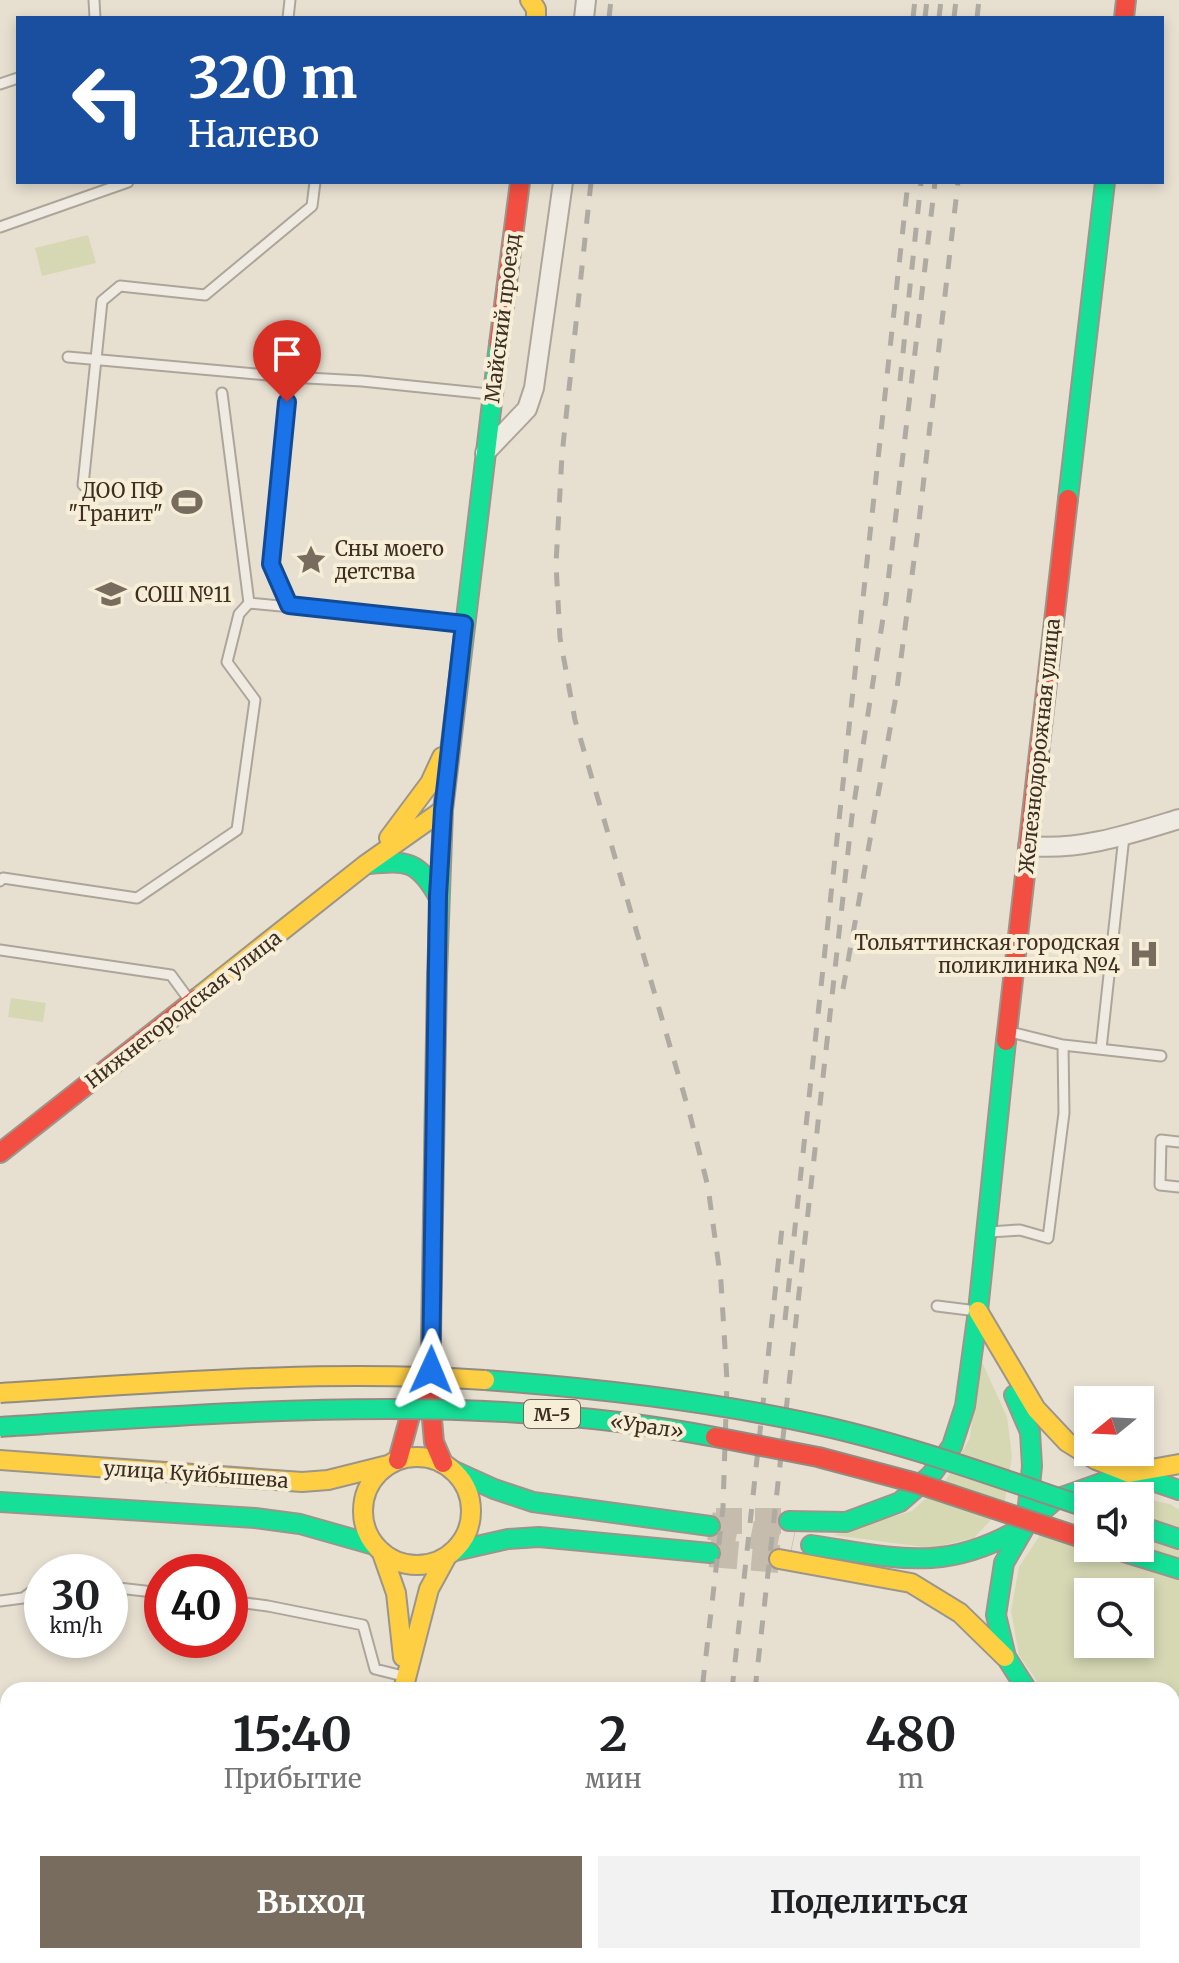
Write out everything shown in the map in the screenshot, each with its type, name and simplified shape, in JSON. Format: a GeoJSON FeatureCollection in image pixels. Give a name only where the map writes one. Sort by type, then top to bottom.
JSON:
{"type":"FeatureCollection","features":[{"type":"Feature","properties":{"kind":"main road","name":"Майский проезд"},"geometry":{"type":"LineString","coordinates":[[485,453],[520,184]]}},
{"type":"Feature","properties":{"kind":"main road","name":"Железнодорожная улица"},"geometry":{"type":"LineString","coordinates":[[789,1521],[846,1522],[900,1502],[931,1475],[952,1446],[965,1406],[1105,184]]}},
{"type":"Feature","properties":{"kind":"main road"},"geometry":{"type":"LineString","coordinates":[[404,1682],[429,1589],[468,1532],[472,1510],[466,1488],[447,1467],[434,1442],[430,1397],[438,896],[443,810],[485,453]]}},
{"type":"Feature","properties":{"kind":"main road"},"geometry":{"type":"LineString","coordinates":[[365,865],[403,823],[430,783],[449,740]]}},
{"type":"Feature","properties":{"kind":"main road"},"geometry":{"type":"LineString","coordinates":[[365,865],[443,810]]}},
{"type":"Feature","properties":{"kind":"main road"},"geometry":{"type":"LineString","coordinates":[[365,865],[405,861],[426,874],[438,896]]}},
{"type":"Feature","properties":{"kind":"main road","name":"Нижнегородская улица"},"geometry":{"type":"LineString","coordinates":[[0,1153],[365,865]]}},
{"type":"Feature","properties":{"kind":"main road"},"geometry":{"type":"LineString","coordinates":[[978,1311],[1036,1409],[1067,1442],[1096,1460],[1179,1490]]}},
{"type":"Feature","properties":{"kind":"main road"},"geometry":{"type":"LineString","coordinates":[[978,1311],[1030,1432],[1032,1466],[1026,1525],[1004,1563],[996,1615],[1006,1657]]}},
{"type":"Feature","properties":{"kind":"main road"},"geometry":{"type":"LineString","coordinates":[[393,1463],[413,1409],[432,1316]]}},
{"type":"Feature","properties":{"kind":"main road","name":"«Урал»"},"geometry":{"type":"LineString","coordinates":[[0,1393],[234,1379],[438,1377],[556,1385],[667,1399],[810,1423],[930,1455],[1074,1503]]}},
{"type":"Feature","properties":{"kind":"main road","name":"«Урал»"},"geometry":{"type":"LineString","coordinates":[[0,1427],[232,1412],[360,1408],[547,1413],[684,1431],[818,1457],[916,1483],[1074,1535]]}},
{"type":"Feature","properties":{"kind":"main road"},"geometry":{"type":"LineString","coordinates":[[404,1682],[396,1593],[378,1549],[364,1525],[364,1502],[372,1481],[393,1463],[421,1457],[494,1489],[533,1502],[665,1521],[713,1524]]}},
{"type":"Feature","properties":{"kind":"main road","name":"улица Куйбышева"},"geometry":{"type":"LineString","coordinates":[[0,1460],[302,1482],[328,1480],[393,1463]]}},
{"type":"Feature","properties":{"kind":"main road"},"geometry":{"type":"LineString","coordinates":[[793,1543],[876,1554],[958,1557],[999,1543],[1056,1499],[1129,1473],[1179,1464]]}},
{"type":"Feature","properties":{"kind":"main road","name":"улица Куйбышева"},"geometry":{"type":"LineString","coordinates":[[0,1502],[255,1518],[300,1524],[378,1549]]}},
{"type":"Feature","properties":{"kind":"main road"},"geometry":{"type":"LineString","coordinates":[[1154,1531],[1179,1539]]}},
{"type":"Feature","properties":{"kind":"main road"},"geometry":{"type":"LineString","coordinates":[[378,1549],[402,1564],[414,1566],[436,1563],[451,1554],[508,1539],[539,1537],[710,1553]]}},
{"type":"Feature","properties":{"kind":"main road"},"geometry":{"type":"LineString","coordinates":[[779,1559],[911,1583],[960,1613],[1006,1657],[1022,1682]]}},
{"type":"Feature","properties":{"kind":"main road"},"geometry":{"type":"LineString","coordinates":[[1154,1561],[1179,1569]]}},
{"type":"Feature","properties":{"kind":"street"},"geometry":{"type":"LineString","coordinates":[[485,453],[527,409],[534,388],[563,184]]}},
{"type":"Feature","properties":{"kind":"street"},"geometry":{"type":"LineString","coordinates":[[1028,846],[1055,849],[1124,836],[1179,819]]}},
{"type":"Feature","properties":{"kind":"lane"},"geometry":{"type":"LineString","coordinates":[[0,227],[122,184]]}},
{"type":"Feature","properties":{"kind":"lane"},"geometry":{"type":"LineString","coordinates":[[83,485],[102,301],[120,286],[205,295],[312,206],[315,184]]}},
{"type":"Feature","properties":{"kind":"lane"},"geometry":{"type":"LineString","coordinates":[[68,357],[493,395]]}},
{"type":"Feature","properties":{"kind":"lane"},"geometry":{"type":"LineString","coordinates":[[289,377],[271,564],[289,605]]}},
{"type":"Feature","properties":{"kind":"lane"},"geometry":{"type":"LineString","coordinates":[[0,881],[3,878],[137,898],[237,830],[255,700],[227,662],[239,614],[249,603],[222,393]]}},
{"type":"Feature","properties":{"kind":"lane"},"geometry":{"type":"LineString","coordinates":[[249,603],[464,624]]}},
{"type":"Feature","properties":{"kind":"lane"},"geometry":{"type":"LineString","coordinates":[[1101,1049],[1124,836]]}},
{"type":"Feature","properties":{"kind":"lane"},"geometry":{"type":"LineString","coordinates":[[0,950],[171,975],[191,1003]]}},
{"type":"Feature","properties":{"kind":"lane"},"geometry":{"type":"LineString","coordinates":[[1007,1031],[1063,1045],[1161,1056]]}},
{"type":"Feature","properties":{"kind":"lane"},"geometry":{"type":"LineString","coordinates":[[985,1232],[1020,1230],[1048,1238],[1064,1113],[1063,1045]]}},
{"type":"Feature","properties":{"kind":"lane"},"geometry":{"type":"LineString","coordinates":[[1179,1142],[1161,1140],[1160,1185],[1179,1187]]}},
{"type":"Feature","properties":{"kind":"lane"},"geometry":{"type":"LineString","coordinates":[[937,1306],[978,1311]]}},
{"type":"Feature","properties":{"kind":"lane"},"geometry":{"type":"LineString","coordinates":[[0,1601],[24,1597]]}},
{"type":"Feature","properties":{"kind":"lane"},"geometry":{"type":"LineString","coordinates":[[248,1604],[363,1625],[375,1669],[402,1682]]}},
{"type":"Feature","properties":{"kind":"green space"},"geometry":{"type":"Polygon","coordinates":[[[88,235],[96,263],[42,276],[35,248],[88,235]]]}},
{"type":"Feature","properties":{"kind":"green space"},"geometry":{"type":"Polygon","coordinates":[[[11,998],[46,1003],[43,1022],[8,1017],[11,998]]]}},
{"type":"Feature","properties":{"kind":"green space"},"geometry":{"type":"Polygon","coordinates":[[[982,1362],[1007,1417],[1012,1456],[1004,1506],[974,1538],[931,1548],[833,1535],[912,1511],[946,1480],[970,1438],[978,1363],[982,1362]]]}},
{"type":"Feature","properties":{"kind":"green space"},"geometry":{"type":"Polygon","coordinates":[[[1154,1501],[1170,1504],[1179,1510],[1179,1682],[1038,1682],[1019,1655],[1011,1611],[1019,1567],[1044,1529],[1074,1542],[1074,1562],[1154,1562],[1154,1501]]]}},
{"type":"Feature","properties":{"kind":"tunnel"},"geometry":{"type":"LineString","coordinates":[[716,1521],[789,1521]]}},
{"type":"Feature","properties":{"kind":"tunnel"},"geometry":{"type":"LineString","coordinates":[[710,1526],[793,1543]]}},
{"type":"Feature","properties":{"kind":"tunnel"},"geometry":{"type":"LineString","coordinates":[[710,1553],[779,1559]]}},
{"type":"Feature","properties":{"kind":"railway"},"geometry":{"type":"LineString","coordinates":[[609,16],[611,0]]}},
{"type":"Feature","properties":{"kind":"railway"},"geometry":{"type":"LineString","coordinates":[[913,16],[915,0]]}},
{"type":"Feature","properties":{"kind":"railway"},"geometry":{"type":"LineString","coordinates":[[925,16],[927,0]]}},
{"type":"Feature","properties":{"kind":"railway"},"geometry":{"type":"LineString","coordinates":[[939,16],[941,0]]}},
{"type":"Feature","properties":{"kind":"railway"},"geometry":{"type":"LineString","coordinates":[[954,16],[956,0]]}},
{"type":"Feature","properties":{"kind":"railway"},"geometry":{"type":"LineString","coordinates":[[977,16],[979,0]]}},
{"type":"Feature","properties":{"kind":"railway"},"geometry":{"type":"LineString","coordinates":[[591,184],[562,455],[556,564],[560,638],[575,720],[690,1115],[708,1187],[721,1282],[727,1381],[723,1508],[703,1682]]}},
{"type":"Feature","properties":{"kind":"railway"},"geometry":{"type":"LineString","coordinates":[[785,1320],[908,184]]}},
{"type":"Feature","properties":{"kind":"railway"},"geometry":{"type":"LineString","coordinates":[[900,381],[921,184]]}},
{"type":"Feature","properties":{"kind":"railway"},"geometry":{"type":"LineString","coordinates":[[756,1682],[852,816],[886,599],[935,184]]}},
{"type":"Feature","properties":{"kind":"railway"},"geometry":{"type":"LineString","coordinates":[[843,989],[896,696],[958,184]]}},
{"type":"Feature","properties":{"kind":"railway"},"geometry":{"type":"LineString","coordinates":[[733,1682],[782,1228]]}},
{"type":"Feature","properties":{"kind":"traffic: fast"},"geometry":{"type":"LineString","coordinates":[[1068,499],[1105,184]]}},
{"type":"Feature","properties":{"kind":"traffic: fast"},"geometry":{"type":"LineString","coordinates":[[437,975],[443,810],[499,344]]}},
{"type":"Feature","properties":{"kind":"traffic: fast"},"geometry":{"type":"LineString","coordinates":[[369,864],[393,862],[410,865],[424,876],[438,896]]}},
{"type":"Feature","properties":{"kind":"traffic: fast"},"geometry":{"type":"LineString","coordinates":[[789,1521],[846,1522],[900,1502],[931,1475],[952,1446],[965,1406],[978,1311],[1006,1041]]}},
{"type":"Feature","properties":{"kind":"traffic: fast"},"geometry":{"type":"LineString","coordinates":[[485,1380],[648,1396],[809,1423],[915,1451],[1074,1503]]}},
{"type":"Feature","properties":{"kind":"traffic: fast"},"geometry":{"type":"LineString","coordinates":[[1014,1395],[1030,1432],[1032,1466],[1028,1505]]}},
{"type":"Feature","properties":{"kind":"traffic: fast"},"geometry":{"type":"LineString","coordinates":[[0,1427],[269,1411],[448,1410],[537,1414],[626,1423],[715,1437]]}},
{"type":"Feature","properties":{"kind":"traffic: fast"},"geometry":{"type":"LineString","coordinates":[[452,1470],[533,1502],[710,1526]]}},
{"type":"Feature","properties":{"kind":"traffic: fast"},"geometry":{"type":"LineString","coordinates":[[1022,1682],[1006,1657],[996,1615],[1004,1563],[1026,1525],[1056,1499],[1129,1473],[1179,1490]]}},
{"type":"Feature","properties":{"kind":"traffic: fast"},"geometry":{"type":"LineString","coordinates":[[0,1502],[255,1518],[300,1524],[374,1545]]}},
{"type":"Feature","properties":{"kind":"traffic: fast"},"geometry":{"type":"LineString","coordinates":[[811,1545],[895,1557],[945,1557],[997,1541],[1025,1526]]}},
{"type":"Feature","properties":{"kind":"traffic: fast"},"geometry":{"type":"LineString","coordinates":[[1154,1531],[1179,1539]]}},
{"type":"Feature","properties":{"kind":"traffic: fast"},"geometry":{"type":"LineString","coordinates":[[455,1551],[508,1539],[539,1537],[710,1553]]}},
{"type":"Feature","properties":{"kind":"traffic: fast"},"geometry":{"type":"LineString","coordinates":[[1154,1561],[1179,1569]]}},
{"type":"Feature","properties":{"kind":"traffic: slow"},"geometry":{"type":"LineString","coordinates":[[530,0],[536,9],[536,16]]}},
{"type":"Feature","properties":{"kind":"traffic: slow"},"geometry":{"type":"LineString","coordinates":[[389,838],[430,783],[442,757]]}},
{"type":"Feature","properties":{"kind":"traffic: slow"},"geometry":{"type":"LineString","coordinates":[[197,998],[365,865],[443,810]]}},
{"type":"Feature","properties":{"kind":"traffic: slow"},"geometry":{"type":"LineString","coordinates":[[978,1311],[1036,1409],[1067,1442],[1096,1460],[1129,1473],[1179,1464]]}},
{"type":"Feature","properties":{"kind":"traffic: slow"},"geometry":{"type":"LineString","coordinates":[[0,1393],[303,1377],[485,1380]]}},
{"type":"Feature","properties":{"kind":"traffic: slow"},"geometry":{"type":"LineString","coordinates":[[417,1457],[438,1461],[455,1473],[467,1490],[471,1511],[467,1532],[455,1549],[438,1561],[417,1565],[396,1561],[379,1549],[367,1532],[363,1511],[367,1490],[379,1473],[396,1461],[417,1457]]}},
{"type":"Feature","properties":{"kind":"traffic: slow"},"geometry":{"type":"LineString","coordinates":[[0,1460],[302,1482],[328,1480],[388,1465]]}},
{"type":"Feature","properties":{"kind":"traffic: slow"},"geometry":{"type":"LineString","coordinates":[[382,1553],[396,1593],[403,1657]]}},
{"type":"Feature","properties":{"kind":"traffic: slow"},"geometry":{"type":"LineString","coordinates":[[405,1682],[429,1589],[446,1558]]}},
{"type":"Feature","properties":{"kind":"traffic: slow"},"geometry":{"type":"LineString","coordinates":[[779,1559],[911,1583],[960,1613],[1005,1657]]}},
{"type":"Feature","properties":{"kind":"traffic: jam"},"geometry":{"type":"LineString","coordinates":[[1124,16],[1126,0]]}},
{"type":"Feature","properties":{"kind":"traffic: jam"},"geometry":{"type":"LineString","coordinates":[[499,344],[520,184]]}},
{"type":"Feature","properties":{"kind":"traffic: jam"},"geometry":{"type":"LineString","coordinates":[[1006,1041],[1068,499]]}},
{"type":"Feature","properties":{"kind":"traffic: jam"},"geometry":{"type":"LineString","coordinates":[[437,975],[430,1397],[434,1442],[443,1463]]}},
{"type":"Feature","properties":{"kind":"traffic: jam"},"geometry":{"type":"LineString","coordinates":[[0,1153],[197,998]]}},
{"type":"Feature","properties":{"kind":"traffic: jam"},"geometry":{"type":"LineString","coordinates":[[398,1460],[416,1394]]}},
{"type":"Feature","properties":{"kind":"traffic: jam"},"geometry":{"type":"LineString","coordinates":[[715,1437],[818,1457],[916,1483],[1074,1535]]}},
{"type":"Feature","properties":{"kind":"place","name":"ДОО ПФ \"Гранит\""},"geometry":{"type":"Point","coordinates":[187,502]}},
{"type":"Feature","properties":{"kind":"place","name":"Сны моего детства"},"geometry":{"type":"Point","coordinates":[311,560]}},
{"type":"Feature","properties":{"kind":"place","name":"СОШ №11"},"geometry":{"type":"Point","coordinates":[111,594]}},
{"type":"Feature","properties":{"kind":"place","name":"Тольяттинская городская поликлиника №4"},"geometry":{"type":"Point","coordinates":[1144,954]}},
{"type":"Feature","properties":{"kind":"route"},"geometry":{"type":"LineString","coordinates":[[287,402],[271,564],[289,605],[464,624],[449,740],[438,896],[431,1370]]}}]}
